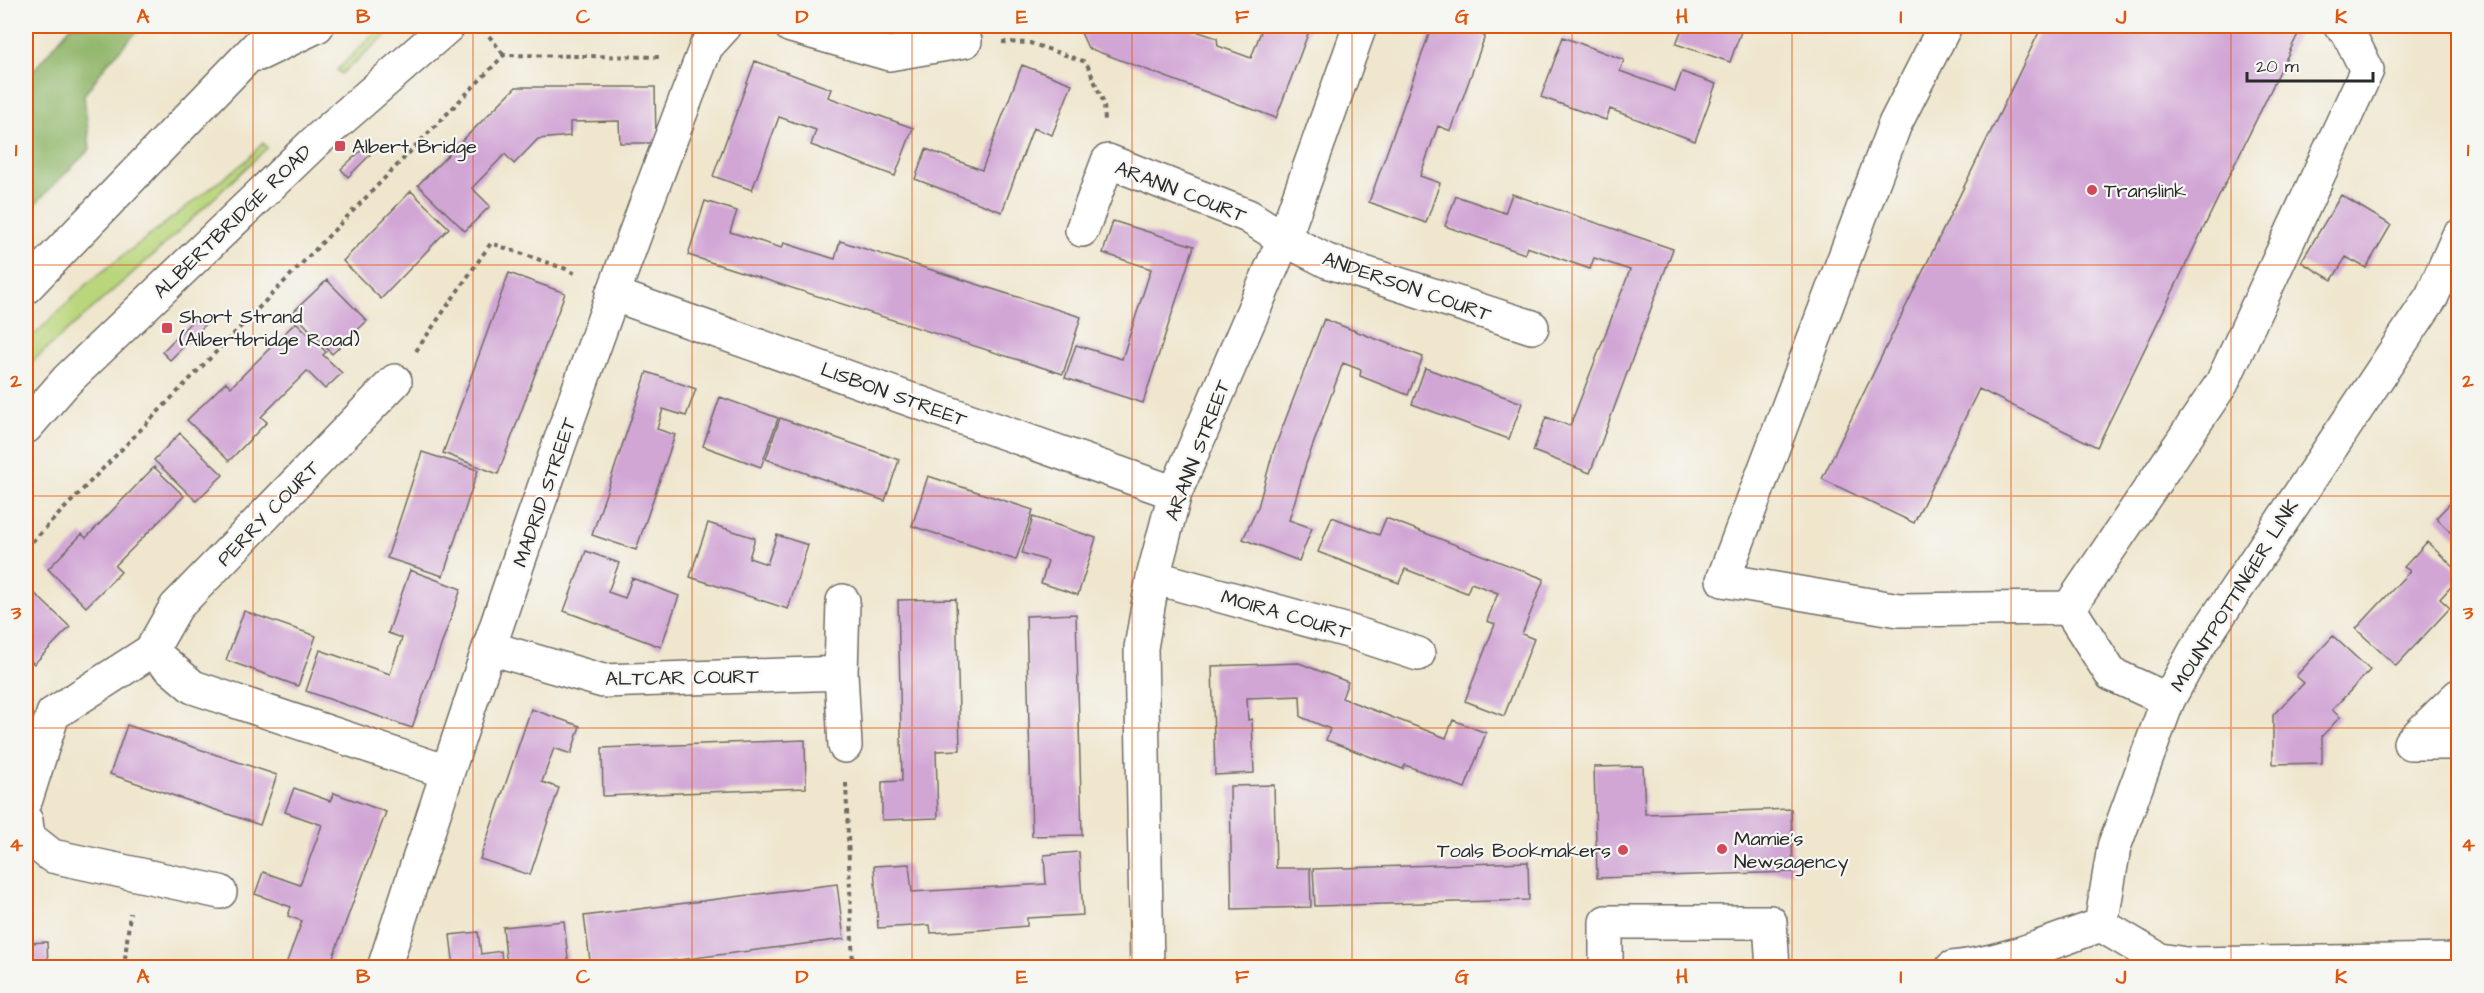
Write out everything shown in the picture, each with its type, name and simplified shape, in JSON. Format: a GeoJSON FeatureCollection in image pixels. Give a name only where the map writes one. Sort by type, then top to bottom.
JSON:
{"type":"FeatureCollection","features":[{"type":"Feature","properties":{"kind":"street"},"geometry":{"type":"LineString","coordinates":[[26,286],[276,26]]}},
{"type":"Feature","properties":{"kind":"street"},"geometry":{"type":"LineString","coordinates":[[241,62],[317,26]]}},
{"type":"Feature","properties":{"kind":"street","name":"ALBERTBRIDGE ROAD"},"geometry":{"type":"LineString","coordinates":[[26,427],[67,380],[314,143],[448,26]]}},
{"type":"Feature","properties":{"kind":"street","name":"MADRID STREET"},"geometry":{"type":"LineString","coordinates":[[384,968],[447,772],[612,294],[706,47],[725,26]]}},
{"type":"Feature","properties":{"kind":"street"},"geometry":{"type":"LineString","coordinates":[[791,26],[889,54],[965,41]]}},
{"type":"Feature","properties":{"kind":"street","name":"ARANN STREET"},"geometry":{"type":"LineString","coordinates":[[1147,968],[1140,648],[1153,577],[1175,494],[1284,239],[1360,26]]}},
{"type":"Feature","properties":{"kind":"street"},"geometry":{"type":"LineString","coordinates":[[1945,26],[1895,124],[1723,580],[1899,610],[2069,608]]}},
{"type":"Feature","properties":{"kind":"street"},"geometry":{"type":"LineString","coordinates":[[2069,608],[2222,384],[2367,70],[2346,28],[2341,26]]}},
{"type":"Feature","properties":{"kind":"street","name":"ARANN COURT"},"geometry":{"type":"LineString","coordinates":[[1082,230],[1108,161],[1248,216],[1284,239]]}},
{"type":"Feature","properties":{"kind":"street","name":"MOUNTPOTTINGER LINK"},"geometry":{"type":"LineString","coordinates":[[2101,925],[2114,847],[2168,700],[2207,632],[2432,296],[2458,237]]}},
{"type":"Feature","properties":{"kind":"street","name":"ANDERSON COURT"},"geometry":{"type":"LineString","coordinates":[[1284,239],[1327,261],[1532,327]]}},
{"type":"Feature","properties":{"kind":"street","name":"MOUNTPOTTINGER LINK"},"geometry":{"type":"LineString","coordinates":[[2432,296],[2458,274]]}},
{"type":"Feature","properties":{"kind":"street","name":"LISBON STREET"},"geometry":{"type":"LineString","coordinates":[[612,294],[1175,494]]}},
{"type":"Feature","properties":{"kind":"street"},"geometry":{"type":"LineString","coordinates":[[26,407],[67,380]]}},
{"type":"Feature","properties":{"kind":"street","name":"PERRY COURT"},"geometry":{"type":"LineString","coordinates":[[26,799],[53,714],[151,651],[176,607],[395,381]]}},
{"type":"Feature","properties":{"kind":"street","name":"MOIRA COURT"},"geometry":{"type":"LineString","coordinates":[[1153,577],[1348,631],[1419,654]]}},
{"type":"Feature","properties":{"kind":"street"},"geometry":{"type":"LineString","coordinates":[[843,602],[842,673],[845,746]]}},
{"type":"Feature","properties":{"kind":"street"},"geometry":{"type":"LineString","coordinates":[[2069,608],[2111,674],[2168,700]]}},
{"type":"Feature","properties":{"kind":"street","name":"ALTCAR COURT"},"geometry":{"type":"LineString","coordinates":[[490,648],[603,681],[842,673]]}},
{"type":"Feature","properties":{"kind":"street"},"geometry":{"type":"LineString","coordinates":[[151,651],[192,687],[447,772]]}},
{"type":"Feature","properties":{"kind":"street"},"geometry":{"type":"LineString","coordinates":[[2458,696],[2410,743],[2458,743]]}},
{"type":"Feature","properties":{"kind":"street"},"geometry":{"type":"LineString","coordinates":[[26,821],[28,837],[52,856],[220,892]]}},
{"type":"Feature","properties":{"kind":"street"},"geometry":{"type":"LineString","coordinates":[[1606,968],[1606,922],[1770,922],[1773,968]]}},
{"type":"Feature","properties":{"kind":"street"},"geometry":{"type":"LineString","coordinates":[[1952,968],[1972,966],[2020,954],[2101,925],[2160,960],[2186,966],[2458,960]]}},
{"type":"Feature","properties":{"kind":"path"},"geometry":{"type":"LineString","coordinates":[[489,36],[504,55]]}},
{"type":"Feature","properties":{"kind":"path"},"geometry":{"type":"LineString","coordinates":[[965,41],[1030,43],[1086,62],[1104,103],[1108,161]]}},
{"type":"Feature","properties":{"kind":"path"},"geometry":{"type":"LineString","coordinates":[[26,548],[504,55],[702,58]]}},
{"type":"Feature","properties":{"kind":"path"},"geometry":{"type":"LineString","coordinates":[[395,381],[491,243],[566,269],[612,294]]}},
{"type":"Feature","properties":{"kind":"path"},"geometry":{"type":"LineString","coordinates":[[845,746],[853,968]]}},
{"type":"Feature","properties":{"kind":"path"},"geometry":{"type":"LineString","coordinates":[[124,968],[133,873]]}},
{"type":"Feature","properties":{"kind":"green space"},"geometry":{"type":"Polygon","coordinates":[[[71,26],[142,26],[106,65],[84,95],[90,149],[26,213],[26,79],[71,26]]]}},
{"type":"Feature","properties":{"kind":"green space"},"geometry":{"type":"Polygon","coordinates":[[[382,26],[396,26],[341,74],[337,70],[382,26]]]}},
{"type":"Feature","properties":{"kind":"green space"},"geometry":{"type":"Polygon","coordinates":[[[263,143],[267,148],[161,248],[26,367],[26,343],[89,282],[246,161],[263,143]]]}},
{"type":"Feature","properties":{"kind":"building"},"geometry":{"type":"Polygon","coordinates":[[[1078,26],[1194,26],[1193,30],[1217,38],[1218,46],[1251,58],[1263,26],[1311,26],[1276,118],[1088,48],[1078,26]]]}},
{"type":"Feature","properties":{"kind":"building"},"geometry":{"type":"Polygon","coordinates":[[[1432,26],[1471,26],[1470,30],[1485,36],[1451,131],[1438,126],[1420,176],[1440,183],[1426,223],[1369,202],[1432,26]]]}},
{"type":"Feature","properties":{"kind":"building"},"geometry":{"type":"Polygon","coordinates":[[[1683,26],[1743,26],[1730,62],[1676,44],[1683,26]]]}},
{"type":"Feature","properties":{"kind":"building","name":"Translink"},"geometry":{"type":"Polygon","coordinates":[[[2042,26],[2280,26],[2298,34],[2097,447],[1979,389],[1914,523],[1822,479],[2042,26]]]}},
{"type":"Feature","properties":{"kind":"building"},"geometry":{"type":"Polygon","coordinates":[[[1563,37],[1624,60],[1620,71],[1675,91],[1682,72],[1716,84],[1695,141],[1610,109],[1606,120],[1541,97],[1563,37]]]}},
{"type":"Feature","properties":{"kind":"building"},"geometry":{"type":"Polygon","coordinates":[[[755,61],[831,89],[828,97],[913,128],[895,176],[811,145],[816,130],[779,117],[752,190],[713,176],[755,61]]]}},
{"type":"Feature","properties":{"kind":"building"},"geometry":{"type":"Polygon","coordinates":[[[1022,65],[1072,84],[1052,135],[1033,128],[1002,212],[915,179],[926,149],[982,170],[1022,65]]]}},
{"type":"Feature","properties":{"kind":"building"},"geometry":{"type":"Polygon","coordinates":[[[516,87],[655,87],[656,143],[620,143],[619,121],[570,122],[570,136],[538,139],[514,164],[505,154],[472,188],[490,206],[465,231],[418,185],[516,87]]]}},
{"type":"Feature","properties":{"kind":"building"},"geometry":{"type":"Polygon","coordinates":[[[364,148],[370,155],[348,177],[341,169],[364,148]]]}},
{"type":"Feature","properties":{"kind":"building"},"geometry":{"type":"Polygon","coordinates":[[[411,191],[449,228],[381,299],[343,261],[411,191]]]}},
{"type":"Feature","properties":{"kind":"building"},"geometry":{"type":"Polygon","coordinates":[[[1512,194],[1673,249],[1590,473],[1533,451],[1546,417],[1570,426],[1630,270],[1594,258],[1590,269],[1527,247],[1525,254],[1445,226],[1456,196],[1505,213],[1512,194]]]}},
{"type":"Feature","properties":{"kind":"building"},"geometry":{"type":"Polygon","coordinates":[[[2341,195],[2391,225],[2366,268],[2346,257],[2332,280],[2301,262],[2341,195]]]}},
{"type":"Feature","properties":{"kind":"building"},"geometry":{"type":"Polygon","coordinates":[[[705,201],[737,211],[730,232],[782,248],[784,243],[835,259],[840,241],[1081,317],[1063,374],[688,255],[705,201]]]}},
{"type":"Feature","properties":{"kind":"building"},"geometry":{"type":"Polygon","coordinates":[[[1113,221],[1194,246],[1143,403],[1065,378],[1076,345],[1122,359],[1151,269],[1103,253],[1113,221]]]}},
{"type":"Feature","properties":{"kind":"building"},"geometry":{"type":"Polygon","coordinates":[[[509,273],[565,293],[498,474],[443,453],[509,273]]]}},
{"type":"Feature","properties":{"kind":"building"},"geometry":{"type":"Polygon","coordinates":[[[327,280],[367,321],[332,354],[293,312],[327,280]]]}},
{"type":"Feature","properties":{"kind":"building"},"geometry":{"type":"Polygon","coordinates":[[[196,317],[205,325],[170,360],[162,352],[196,317]]]}},
{"type":"Feature","properties":{"kind":"building"},"geometry":{"type":"Polygon","coordinates":[[[1324,319],[1423,357],[1408,395],[1360,376],[1361,370],[1343,363],[1306,464],[1289,520],[1312,528],[1299,561],[1243,539],[1258,507],[1273,452],[1324,319]]]}},
{"type":"Feature","properties":{"kind":"building"},"geometry":{"type":"Polygon","coordinates":[[[296,322],[326,352],[323,355],[342,373],[325,389],[307,371],[261,417],[267,422],[229,461],[187,420],[226,382],[231,387],[296,322]]]}},
{"type":"Feature","properties":{"kind":"building"},"geometry":{"type":"Polygon","coordinates":[[[1425,368],[1522,403],[1509,439],[1412,404],[1425,368]]]}},
{"type":"Feature","properties":{"kind":"building"},"geometry":{"type":"Polygon","coordinates":[[[647,372],[696,389],[686,416],[663,409],[657,429],[675,435],[636,550],[592,535],[647,372]]]}},
{"type":"Feature","properties":{"kind":"building"},"geometry":{"type":"Polygon","coordinates":[[[720,397],[778,418],[761,467],[703,446],[720,397]]]}},
{"type":"Feature","properties":{"kind":"building"},"geometry":{"type":"Polygon","coordinates":[[[780,418],[899,460],[885,501],[766,459],[780,418]]]}},
{"type":"Feature","properties":{"kind":"building"},"geometry":{"type":"Polygon","coordinates":[[[180,433],[223,475],[196,501],[154,460],[180,433]]]}},
{"type":"Feature","properties":{"kind":"building"},"geometry":{"type":"Polygon","coordinates":[[[422,452],[478,470],[443,576],[387,558],[422,452]]]}},
{"type":"Feature","properties":{"kind":"building"},"geometry":{"type":"Polygon","coordinates":[[[154,467],[184,496],[115,566],[121,572],[86,607],[48,569],[82,534],[86,538],[154,467]]]}},
{"type":"Feature","properties":{"kind":"building"},"geometry":{"type":"Polygon","coordinates":[[[928,476],[1033,510],[1016,560],[912,526],[928,476]]]}},
{"type":"Feature","properties":{"kind":"building"},"geometry":{"type":"Polygon","coordinates":[[[2458,495],[2458,540],[2436,518],[2458,495]]]}},
{"type":"Feature","properties":{"kind":"building"},"geometry":{"type":"Polygon","coordinates":[[[1033,517],[1096,538],[1078,595],[1041,583],[1048,561],[1022,553],[1033,517]]]}},
{"type":"Feature","properties":{"kind":"building"},"geometry":{"type":"Polygon","coordinates":[[[1332,517],[1379,535],[1386,518],[1544,579],[1522,634],[1534,639],[1504,716],[1465,701],[1495,624],[1487,621],[1498,593],[1471,583],[1467,593],[1405,569],[1399,583],[1318,552],[1332,517]]]}},
{"type":"Feature","properties":{"kind":"building"},"geometry":{"type":"Polygon","coordinates":[[[708,523],[755,538],[749,558],[767,564],[777,535],[808,545],[788,609],[690,577],[708,523]]]}},
{"type":"Feature","properties":{"kind":"building"},"geometry":{"type":"Polygon","coordinates":[[[2427,542],[2458,571],[2458,579],[2440,599],[2450,608],[2396,666],[2356,629],[2410,571],[2404,567],[2427,542]]]}},
{"type":"Feature","properties":{"kind":"building"},"geometry":{"type":"Polygon","coordinates":[[[586,551],[619,563],[608,592],[625,598],[632,578],[679,596],[661,647],[564,611],[586,551]]]}},
{"type":"Feature","properties":{"kind":"building"},"geometry":{"type":"Polygon","coordinates":[[[410,570],[461,589],[412,728],[306,691],[320,650],[390,674],[402,638],[388,633],[410,570]]]}},
{"type":"Feature","properties":{"kind":"building"},"geometry":{"type":"Polygon","coordinates":[[[28,587],[70,627],[34,664],[26,656],[26,590],[28,587]]]}},
{"type":"Feature","properties":{"kind":"building"},"geometry":{"type":"Polygon","coordinates":[[[956,599],[960,750],[936,751],[938,818],[882,820],[882,782],[902,781],[898,600],[956,599]]]}},
{"type":"Feature","properties":{"kind":"building"},"geometry":{"type":"Polygon","coordinates":[[[244,611],[316,636],[298,686],[226,660],[244,611]]]}},
{"type":"Feature","properties":{"kind":"building"},"geometry":{"type":"Polygon","coordinates":[[[1076,614],[1082,835],[1032,836],[1026,616],[1076,614]]]}},
{"type":"Feature","properties":{"kind":"building"},"geometry":{"type":"Polygon","coordinates":[[[2333,636],[2370,670],[2332,710],[2340,717],[2322,736],[2322,763],[2273,764],[2273,715],[2304,683],[2296,676],[2333,636]]]}},
{"type":"Feature","properties":{"kind":"building"},"geometry":{"type":"Polygon","coordinates":[[[1299,663],[1348,682],[1342,698],[1446,738],[1453,720],[1486,733],[1465,788],[1405,765],[1403,769],[1326,740],[1330,729],[1301,717],[1300,696],[1247,698],[1248,720],[1252,719],[1254,773],[1215,775],[1212,666],[1299,663]]]}},
{"type":"Feature","properties":{"kind":"building"},"geometry":{"type":"Polygon","coordinates":[[[531,709],[580,726],[571,754],[554,748],[542,782],[559,788],[530,875],[480,859],[531,709]]]}},
{"type":"Feature","properties":{"kind":"building"},"geometry":{"type":"Polygon","coordinates":[[[127,725],[277,775],[260,825],[110,774],[127,725]]]}},
{"type":"Feature","properties":{"kind":"building"},"geometry":{"type":"Polygon","coordinates":[[[805,740],[806,788],[603,796],[602,748],[805,740]]]}},
{"type":"Feature","properties":{"kind":"building"},"geometry":{"type":"Polygon","coordinates":[[[1643,766],[1645,814],[1791,809],[1793,872],[1597,878],[1594,767],[1643,766]]]}},
{"type":"Feature","properties":{"kind":"building"},"geometry":{"type":"Polygon","coordinates":[[[1274,785],[1276,868],[1310,868],[1311,907],[1232,909],[1230,786],[1274,785]]]}},
{"type":"Feature","properties":{"kind":"building"},"geometry":{"type":"Polygon","coordinates":[[[294,788],[330,801],[334,793],[386,812],[329,968],[277,968],[286,964],[302,921],[288,916],[291,907],[255,894],[263,872],[300,885],[322,825],[285,812],[294,788]]]}},
{"type":"Feature","properties":{"kind":"building"},"geometry":{"type":"Polygon","coordinates":[[[1079,852],[1083,915],[1027,918],[1027,926],[979,930],[931,933],[930,925],[878,928],[874,866],[909,864],[912,892],[1046,884],[1044,855],[1079,852]]]}},
{"type":"Feature","properties":{"kind":"building"},"geometry":{"type":"Polygon","coordinates":[[[1528,862],[1529,900],[1315,906],[1313,869],[1528,862]]]}},
{"type":"Feature","properties":{"kind":"building"},"geometry":{"type":"Polygon","coordinates":[[[837,884],[844,939],[615,968],[591,968],[584,916],[837,884]]]}},
{"type":"Feature","properties":{"kind":"building"},"geometry":{"type":"Polygon","coordinates":[[[564,921],[569,968],[507,968],[503,927],[564,921]]]}},
{"type":"Feature","properties":{"kind":"building"},"geometry":{"type":"Polygon","coordinates":[[[478,932],[481,954],[501,951],[503,968],[454,968],[450,935],[478,932]]]}},
{"type":"Feature","properties":{"kind":"building"},"geometry":{"type":"Polygon","coordinates":[[[47,942],[48,964],[100,962],[100,968],[26,968],[26,943],[47,942]]]}},
{"type":"Feature","properties":{"kind":"building"},"geometry":{"type":"Polygon","coordinates":[[[135,962],[190,962],[190,968],[135,968],[135,962]]]}},
{"type":"Feature","properties":{"kind":"place","name":"Albert Bridge"},"geometry":{"type":"Point","coordinates":[340,146]}},
{"type":"Feature","properties":{"kind":"place","name":"Translink"},"geometry":{"type":"Point","coordinates":[2092,190]}},
{"type":"Feature","properties":{"kind":"place","name":"Short Strand (Albertbridge Road)"},"geometry":{"type":"Point","coordinates":[167,328]}},
{"type":"Feature","properties":{"kind":"place","name":"Mamie's Newsagency"},"geometry":{"type":"Point","coordinates":[1722,849]}},
{"type":"Feature","properties":{"kind":"place","name":"Toals Bookmakers"},"geometry":{"type":"Point","coordinates":[1623,850]}}]}
